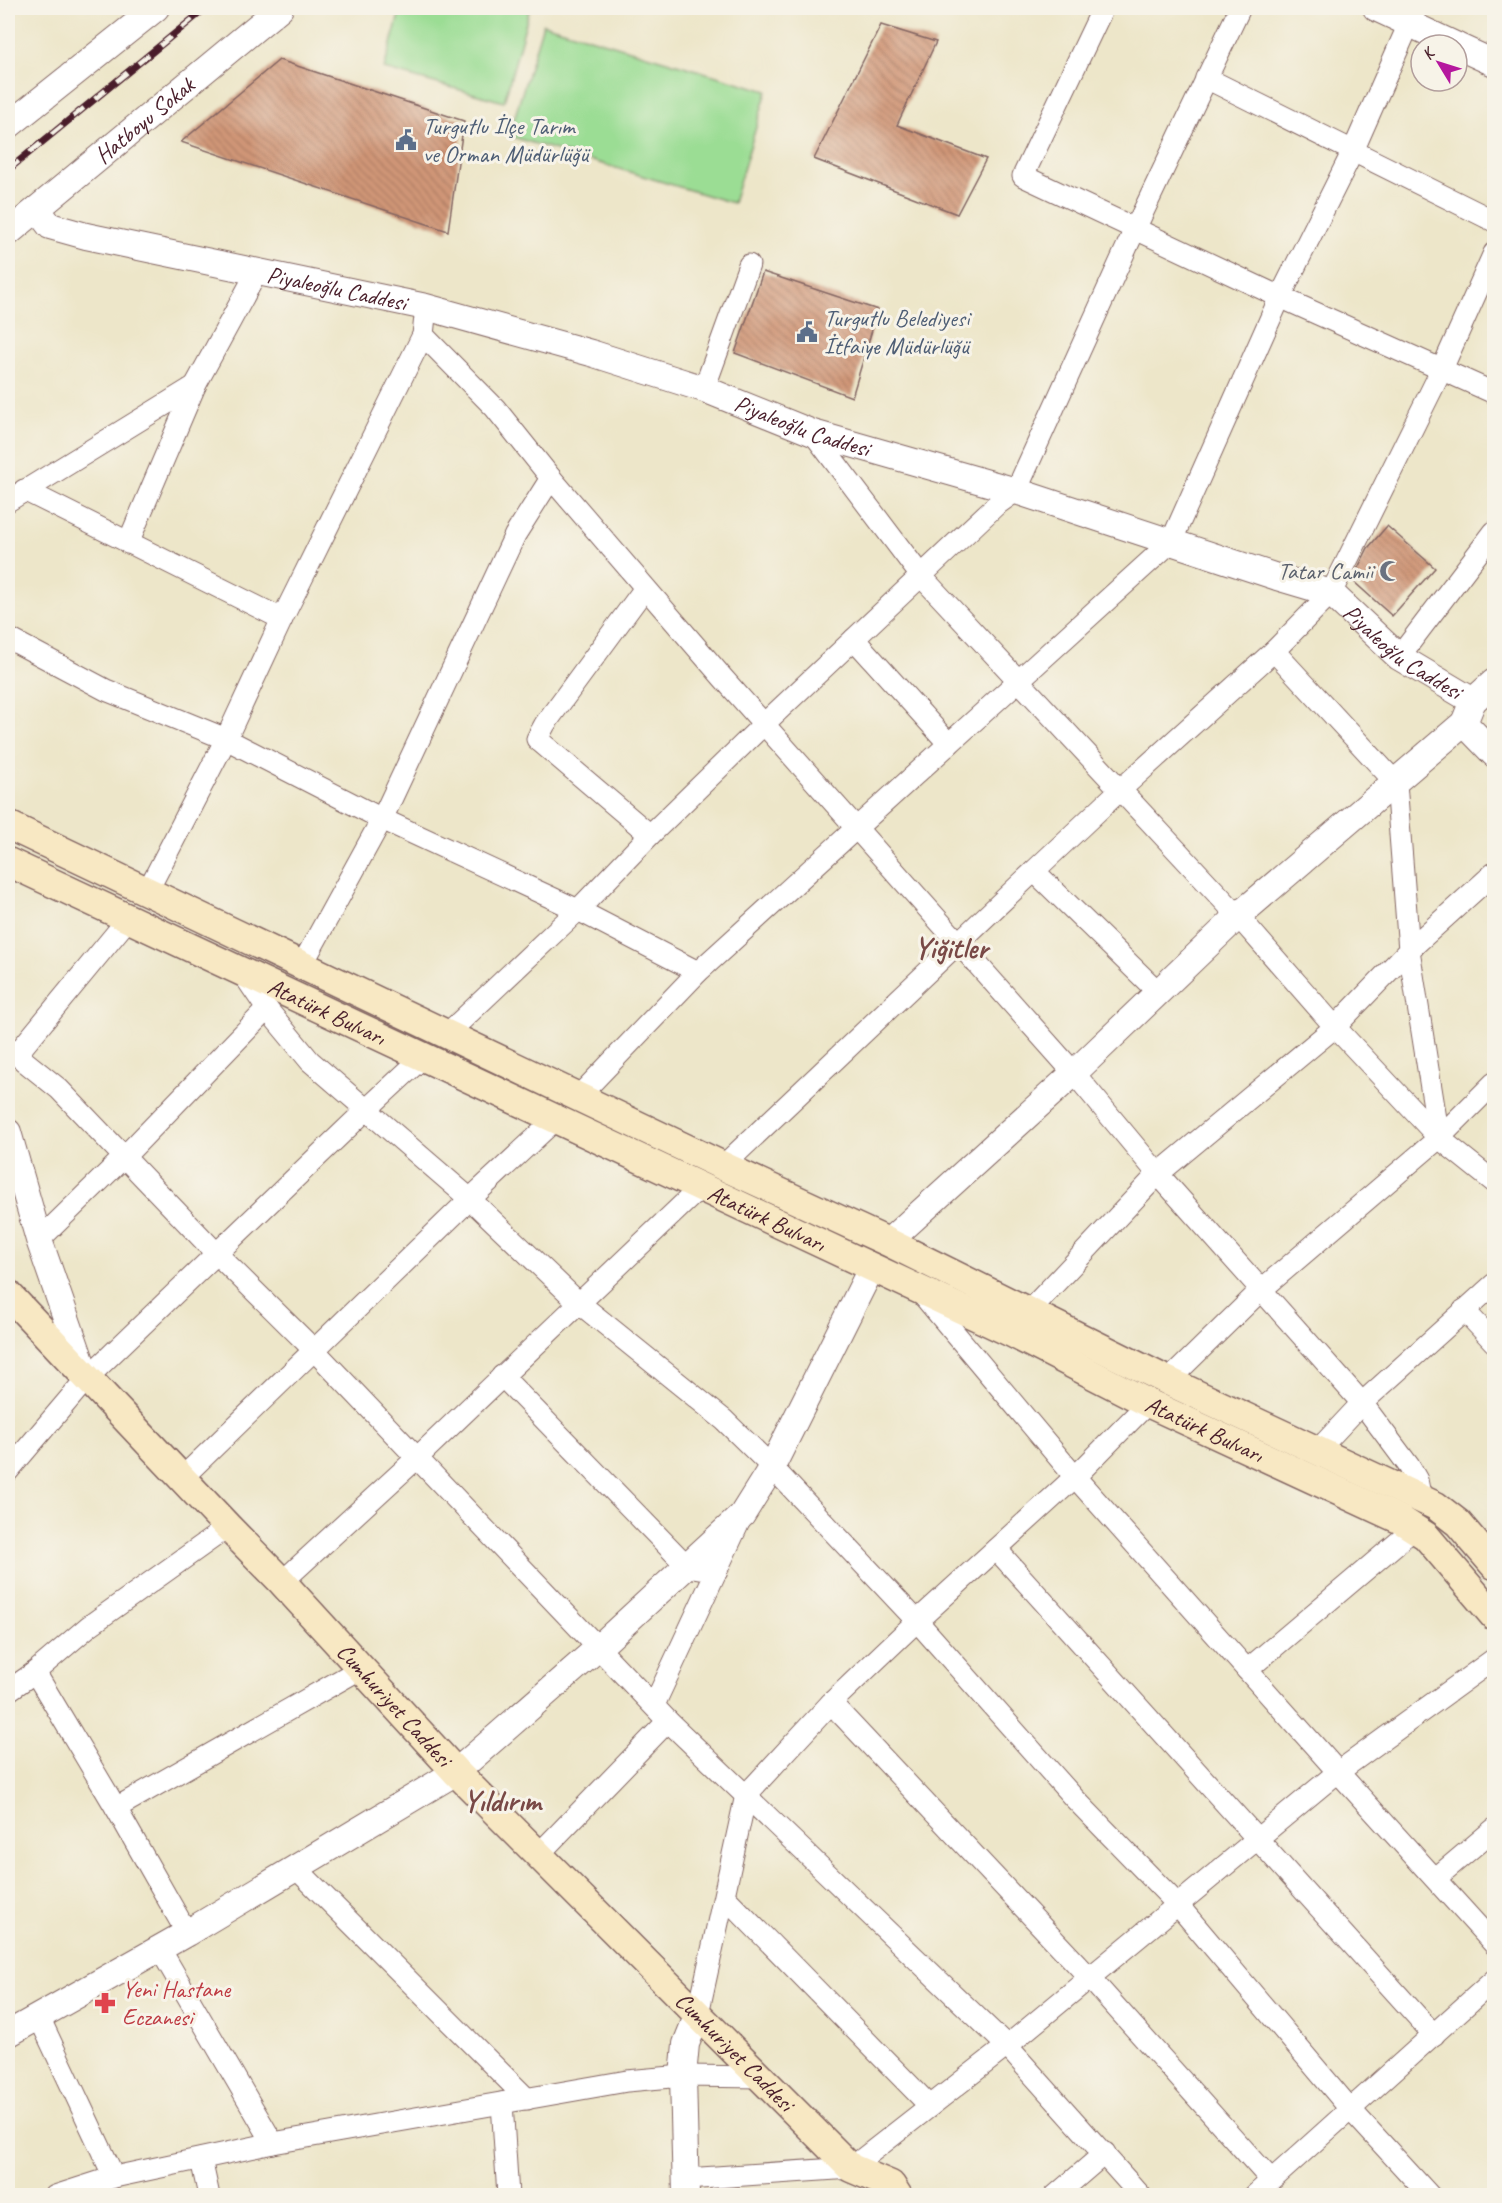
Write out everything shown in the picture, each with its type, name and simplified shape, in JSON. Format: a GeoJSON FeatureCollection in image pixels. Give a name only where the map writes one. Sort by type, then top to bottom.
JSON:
{"type":"FeatureCollection","features":[{"type":"Feature","properties":{"kind":"main road","name":"Atatürk Bulvarı"},"geometry":{"type":"LineString","coordinates":[[8,825],[723,1166],[888,1242],[1021,1322],[1148,1403],[1416,1528],[1426,1536],[1494,1616]]}},
{"type":"Feature","properties":{"kind":"main road","name":"Atatürk Bulvarı"},"geometry":{"type":"LineString","coordinates":[[8,862],[242,972],[273,999],[423,1057],[916,1288],[1021,1322],[1168,1381],[1318,1450],[1448,1513],[1494,1565]]}},
{"type":"Feature","properties":{"kind":"main road"},"geometry":{"type":"LineString","coordinates":[[128,918],[147,892]]}},
{"type":"Feature","properties":{"kind":"main road"},"geometry":{"type":"LineString","coordinates":[[273,999],[302,965]]}},
{"type":"Feature","properties":{"kind":"main road"},"geometry":{"type":"LineString","coordinates":[[423,1057],[447,1034]]}},
{"type":"Feature","properties":{"kind":"main road"},"geometry":{"type":"LineString","coordinates":[[556,1119],[578,1097]]}},
{"type":"Feature","properties":{"kind":"main road"},"geometry":{"type":"LineString","coordinates":[[701,1186],[723,1166]]}},
{"type":"Feature","properties":{"kind":"main road"},"geometry":{"type":"LineString","coordinates":[[872,1267],[888,1242]]}},
{"type":"Feature","properties":{"kind":"main road","name":"Cumhuriyet Caddesi"},"geometry":{"type":"LineString","coordinates":[[8,1294],[282,1582],[456,1772],[851,2168],[891,2185],[898,2196]]}},
{"type":"Feature","properties":{"kind":"main road"},"geometry":{"type":"LineString","coordinates":[[1148,1403],[1168,1381]]}},
{"type":"Feature","properties":{"kind":"main road"},"geometry":{"type":"LineString","coordinates":[[1305,1476],[1318,1450]]}},
{"type":"Feature","properties":{"kind":"main road"},"geometry":{"type":"LineString","coordinates":[[1416,1528],[1421,1499]]}},
{"type":"Feature","properties":{"kind":"street","name":"Hatboyu Sokak"},"geometry":{"type":"LineString","coordinates":[[8,233],[280,8]]}},
{"type":"Feature","properties":{"kind":"street"},"geometry":{"type":"LineString","coordinates":[[1103,8],[1023,176],[1280,297],[1494,393]]}},
{"type":"Feature","properties":{"kind":"street"},"geometry":{"type":"LineString","coordinates":[[447,1034],[578,910],[650,835],[764,724],[995,506],[1016,491],[1239,8]]}},
{"type":"Feature","properties":{"kind":"street"},"geometry":{"type":"LineString","coordinates":[[1376,8],[1413,15],[1439,33]]}},
{"type":"Feature","properties":{"kind":"street"},"geometry":{"type":"LineString","coordinates":[[8,126],[143,12]]}},
{"type":"Feature","properties":{"kind":"street"},"geometry":{"type":"LineString","coordinates":[[578,1097],[699,972],[1171,542],[1280,297],[1353,151],[1413,15]]}},
{"type":"Feature","properties":{"kind":"street"},"geometry":{"type":"LineString","coordinates":[[1469,51],[1494,63]]}},
{"type":"Feature","properties":{"kind":"street"},"geometry":{"type":"LineString","coordinates":[[1206,78],[1494,221]]}},
{"type":"Feature","properties":{"kind":"street","name":"Piyaleoğlu Caddesi"},"geometry":{"type":"LineString","coordinates":[[37,209],[50,226],[86,236],[426,307],[591,353],[704,389],[813,433],[1016,491],[1331,593],[1400,657],[1468,712],[1494,754]]}},
{"type":"Feature","properties":{"kind":"street"},"geometry":{"type":"LineString","coordinates":[[723,1166],[1119,791],[1274,651],[1331,593],[1442,369],[1494,253]]}},
{"type":"Feature","properties":{"kind":"street"},"geometry":{"type":"LineString","coordinates":[[704,389],[749,265]]}},
{"type":"Feature","properties":{"kind":"street"},"geometry":{"type":"LineString","coordinates":[[128,543],[195,386],[257,272]]}},
{"type":"Feature","properties":{"kind":"street"},"geometry":{"type":"LineString","coordinates":[[147,892],[226,739],[282,619],[423,335],[426,307]]}},
{"type":"Feature","properties":{"kind":"street"},"geometry":{"type":"LineString","coordinates":[[423,335],[495,408],[645,588],[856,830],[1074,1072],[1158,1174],[1362,1403],[1409,1466],[1417,1480],[1421,1499]]}},
{"type":"Feature","properties":{"kind":"street"},"geometry":{"type":"LineString","coordinates":[[16,495],[195,386]]}},
{"type":"Feature","properties":{"kind":"street"},"geometry":{"type":"LineString","coordinates":[[813,433],[921,576],[1238,916],[1335,1027],[1439,1138],[1494,1182]]}},
{"type":"Feature","properties":{"kind":"street"},"geometry":{"type":"LineString","coordinates":[[302,965],[382,819],[515,535],[551,478]]}},
{"type":"Feature","properties":{"kind":"street"},"geometry":{"type":"LineString","coordinates":[[16,495],[128,543],[282,619]]}},
{"type":"Feature","properties":{"kind":"street"},"geometry":{"type":"LineString","coordinates":[[1400,657],[1494,532]]}},
{"type":"Feature","properties":{"kind":"street"},"geometry":{"type":"LineString","coordinates":[[645,588],[545,724],[537,739],[650,835]]}},
{"type":"Feature","properties":{"kind":"street"},"geometry":{"type":"LineString","coordinates":[[8,638],[106,690],[226,739],[382,819],[578,910],[699,972]]}},
{"type":"Feature","properties":{"kind":"street"},"geometry":{"type":"LineString","coordinates":[[854,639],[950,744]]}},
{"type":"Feature","properties":{"kind":"street"},"geometry":{"type":"LineString","coordinates":[[1274,651],[1396,783],[1409,950],[1439,1138]]}},
{"type":"Feature","properties":{"kind":"street"},"geometry":{"type":"LineString","coordinates":[[888,1242],[1074,1072],[1238,916],[1396,783],[1468,712],[1494,682]]}},
{"type":"Feature","properties":{"kind":"street"},"geometry":{"type":"LineString","coordinates":[[1034,871],[1158,992]]}},
{"type":"Feature","properties":{"kind":"street"},"geometry":{"type":"LineString","coordinates":[[1021,1322],[1158,1174],[1335,1027],[1409,950],[1494,873]]}},
{"type":"Feature","properties":{"kind":"street"},"geometry":{"type":"LineString","coordinates":[[128,918],[12,1052],[58,1089],[217,1254],[314,1350],[668,1721],[1007,2046],[1142,2196]]}},
{"type":"Feature","properties":{"kind":"street"},"geometry":{"type":"LineString","coordinates":[[39,1240],[123,1158],[273,999],[310,1061],[470,1199],[579,1304],[724,1420],[772,1467],[917,1621],[1074,1798],[1177,1904],[1351,2110],[1430,2196]]}},
{"type":"Feature","properties":{"kind":"street"},"geometry":{"type":"LineString","coordinates":[[8,1471],[87,1378],[423,1057]]}},
{"type":"Feature","properties":{"kind":"street"},"geometry":{"type":"LineString","coordinates":[[1168,1381],[1261,1290],[1439,1138],[1494,1083]]}},
{"type":"Feature","properties":{"kind":"street"},"geometry":{"type":"LineString","coordinates":[[182,1478],[470,1199],[556,1119]]}},
{"type":"Feature","properties":{"kind":"street"},"geometry":{"type":"LineString","coordinates":[[8,1132],[39,1240],[87,1378]]}},
{"type":"Feature","properties":{"kind":"street"},"geometry":{"type":"LineString","coordinates":[[282,1582],[418,1457],[701,1186]]}},
{"type":"Feature","properties":{"kind":"street"},"geometry":{"type":"LineString","coordinates":[[654,1705],[742,1515],[772,1467],[872,1267]]}},
{"type":"Feature","properties":{"kind":"street"},"geometry":{"type":"LineString","coordinates":[[1318,1450],[1362,1403],[1494,1284]]}},
{"type":"Feature","properties":{"kind":"street"},"geometry":{"type":"LineString","coordinates":[[916,1288],[1075,1477],[1494,1944]]}},
{"type":"Feature","properties":{"kind":"street"},"geometry":{"type":"LineString","coordinates":[[1464,1310],[1494,1342]]}},
{"type":"Feature","properties":{"kind":"street"},"geometry":{"type":"LineString","coordinates":[[502,1376],[687,1566],[717,1571]]}},
{"type":"Feature","properties":{"kind":"street"},"geometry":{"type":"LineString","coordinates":[[1148,1403],[1075,1477],[831,1703],[746,1795],[698,2013],[686,2044],[684,2076],[686,2187],[851,2168],[1007,2046],[1338,1772],[1494,1659]]}},
{"type":"Feature","properties":{"kind":"street"},"geometry":{"type":"LineString","coordinates":[[8,2034],[188,1933],[456,1772],[598,1648],[742,1515]]}},
{"type":"Feature","properties":{"kind":"street"},"geometry":{"type":"LineString","coordinates":[[8,1691],[35,1672],[89,1626],[228,1527]]}},
{"type":"Feature","properties":{"kind":"street"},"geometry":{"type":"LineString","coordinates":[[1247,1670],[1416,1528]]}},
{"type":"Feature","properties":{"kind":"street"},"geometry":{"type":"LineString","coordinates":[[996,1549],[1434,2035]]}},
{"type":"Feature","properties":{"kind":"street"},"geometry":{"type":"LineString","coordinates":[[116,1808],[360,1669]]}},
{"type":"Feature","properties":{"kind":"street"},"geometry":{"type":"LineString","coordinates":[[35,1672],[188,1933]]}},
{"type":"Feature","properties":{"kind":"street"},"geometry":{"type":"LineString","coordinates":[[831,1703],[1089,1977],[1271,2180]]}},
{"type":"Feature","properties":{"kind":"street"},"geometry":{"type":"LineString","coordinates":[[539,1854],[668,1721]]}},
{"type":"Feature","properties":{"kind":"street"},"geometry":{"type":"LineString","coordinates":[[1436,1878],[1494,1829]]}},
{"type":"Feature","properties":{"kind":"street"},"geometry":{"type":"LineString","coordinates":[[297,1869],[527,2098]]}},
{"type":"Feature","properties":{"kind":"street"},"geometry":{"type":"LineString","coordinates":[[725,1898],[930,2106]]}},
{"type":"Feature","properties":{"kind":"street"},"geometry":{"type":"LineString","coordinates":[[160,1949],[273,2143]]}},
{"type":"Feature","properties":{"kind":"street"},"geometry":{"type":"LineString","coordinates":[[1254,2196],[1494,1980]]}},
{"type":"Feature","properties":{"kind":"street"},"geometry":{"type":"LineString","coordinates":[[39,2017],[114,2177]]}},
{"type":"Feature","properties":{"kind":"street"},"geometry":{"type":"LineString","coordinates":[[55,2196],[114,2177],[273,2143],[627,2081],[684,2076],[762,2077]]}},
{"type":"Feature","properties":{"kind":"street"},"geometry":{"type":"LineString","coordinates":[[502,2103],[508,2196]]}},
{"type":"Feature","properties":{"kind":"street"},"geometry":{"type":"LineString","coordinates":[[1054,2196],[1105,2153]]}},
{"type":"Feature","properties":{"kind":"street"},"geometry":{"type":"LineString","coordinates":[[201,2159],[209,2196]]}},
{"type":"Feature","properties":{"kind":"green space"},"geometry":{"type":"Polygon","coordinates":[[[401,8],[530,8],[504,102],[384,69],[401,8]]]}},
{"type":"Feature","properties":{"kind":"green space"},"geometry":{"type":"Polygon","coordinates":[[[543,24],[767,91],[733,203],[509,136],[543,24]]]}},
{"type":"Feature","properties":{"kind":"building"},"geometry":{"type":"Polygon","coordinates":[[[881,25],[936,42],[897,125],[986,159],[957,214],[814,159],[881,25]]]}},
{"type":"Feature","properties":{"kind":"building","name":"Turgutlu İlçe Tarım ve Orman Müdürlüğü"},"geometry":{"type":"Polygon","coordinates":[[[279,60],[464,121],[448,231],[181,142],[279,60]]]}},
{"type":"Feature","properties":{"kind":"building","name":"Turgutlu Belediyesi İtfaiye Müdürlüğü"},"geometry":{"type":"Polygon","coordinates":[[[763,272],[878,310],[852,397],[735,353],[763,272]]]}},
{"type":"Feature","properties":{"kind":"building","name":"Tatar Camii"},"geometry":{"type":"Polygon","coordinates":[[[1387,526],[1435,568],[1392,616],[1352,580],[1368,548],[1387,526]]]}},
{"type":"Feature","properties":{"kind":"railway"},"geometry":{"type":"LineString","coordinates":[[8,170],[206,8]]}},
{"type":"Feature","properties":{"kind":"place","name":"Turgutlu İlçe Tarım ve Orman Müdürlüğü"},"geometry":{"type":"Point","coordinates":[406,140]}},
{"type":"Feature","properties":{"kind":"place","name":"Turgutlu Belediyesi İtfaiye Müdürlüğü"},"geometry":{"type":"Point","coordinates":[807,332]}},
{"type":"Feature","properties":{"kind":"place","name":"Tatar Camii"},"geometry":{"type":"Point","coordinates":[1390,571]}},
{"type":"Feature","properties":{"kind":"place","name":"Yeni Hastane Eczanesi"},"geometry":{"type":"Point","coordinates":[105,2003]}},
{"type":"Feature","properties":{"kind":"district","name":"Yiğitler"},"geometry":{"type":"Point","coordinates":[951,948]}},
{"type":"Feature","properties":{"kind":"district","name":"Yıldırım"},"geometry":{"type":"Point","coordinates":[502,1801]}}]}
